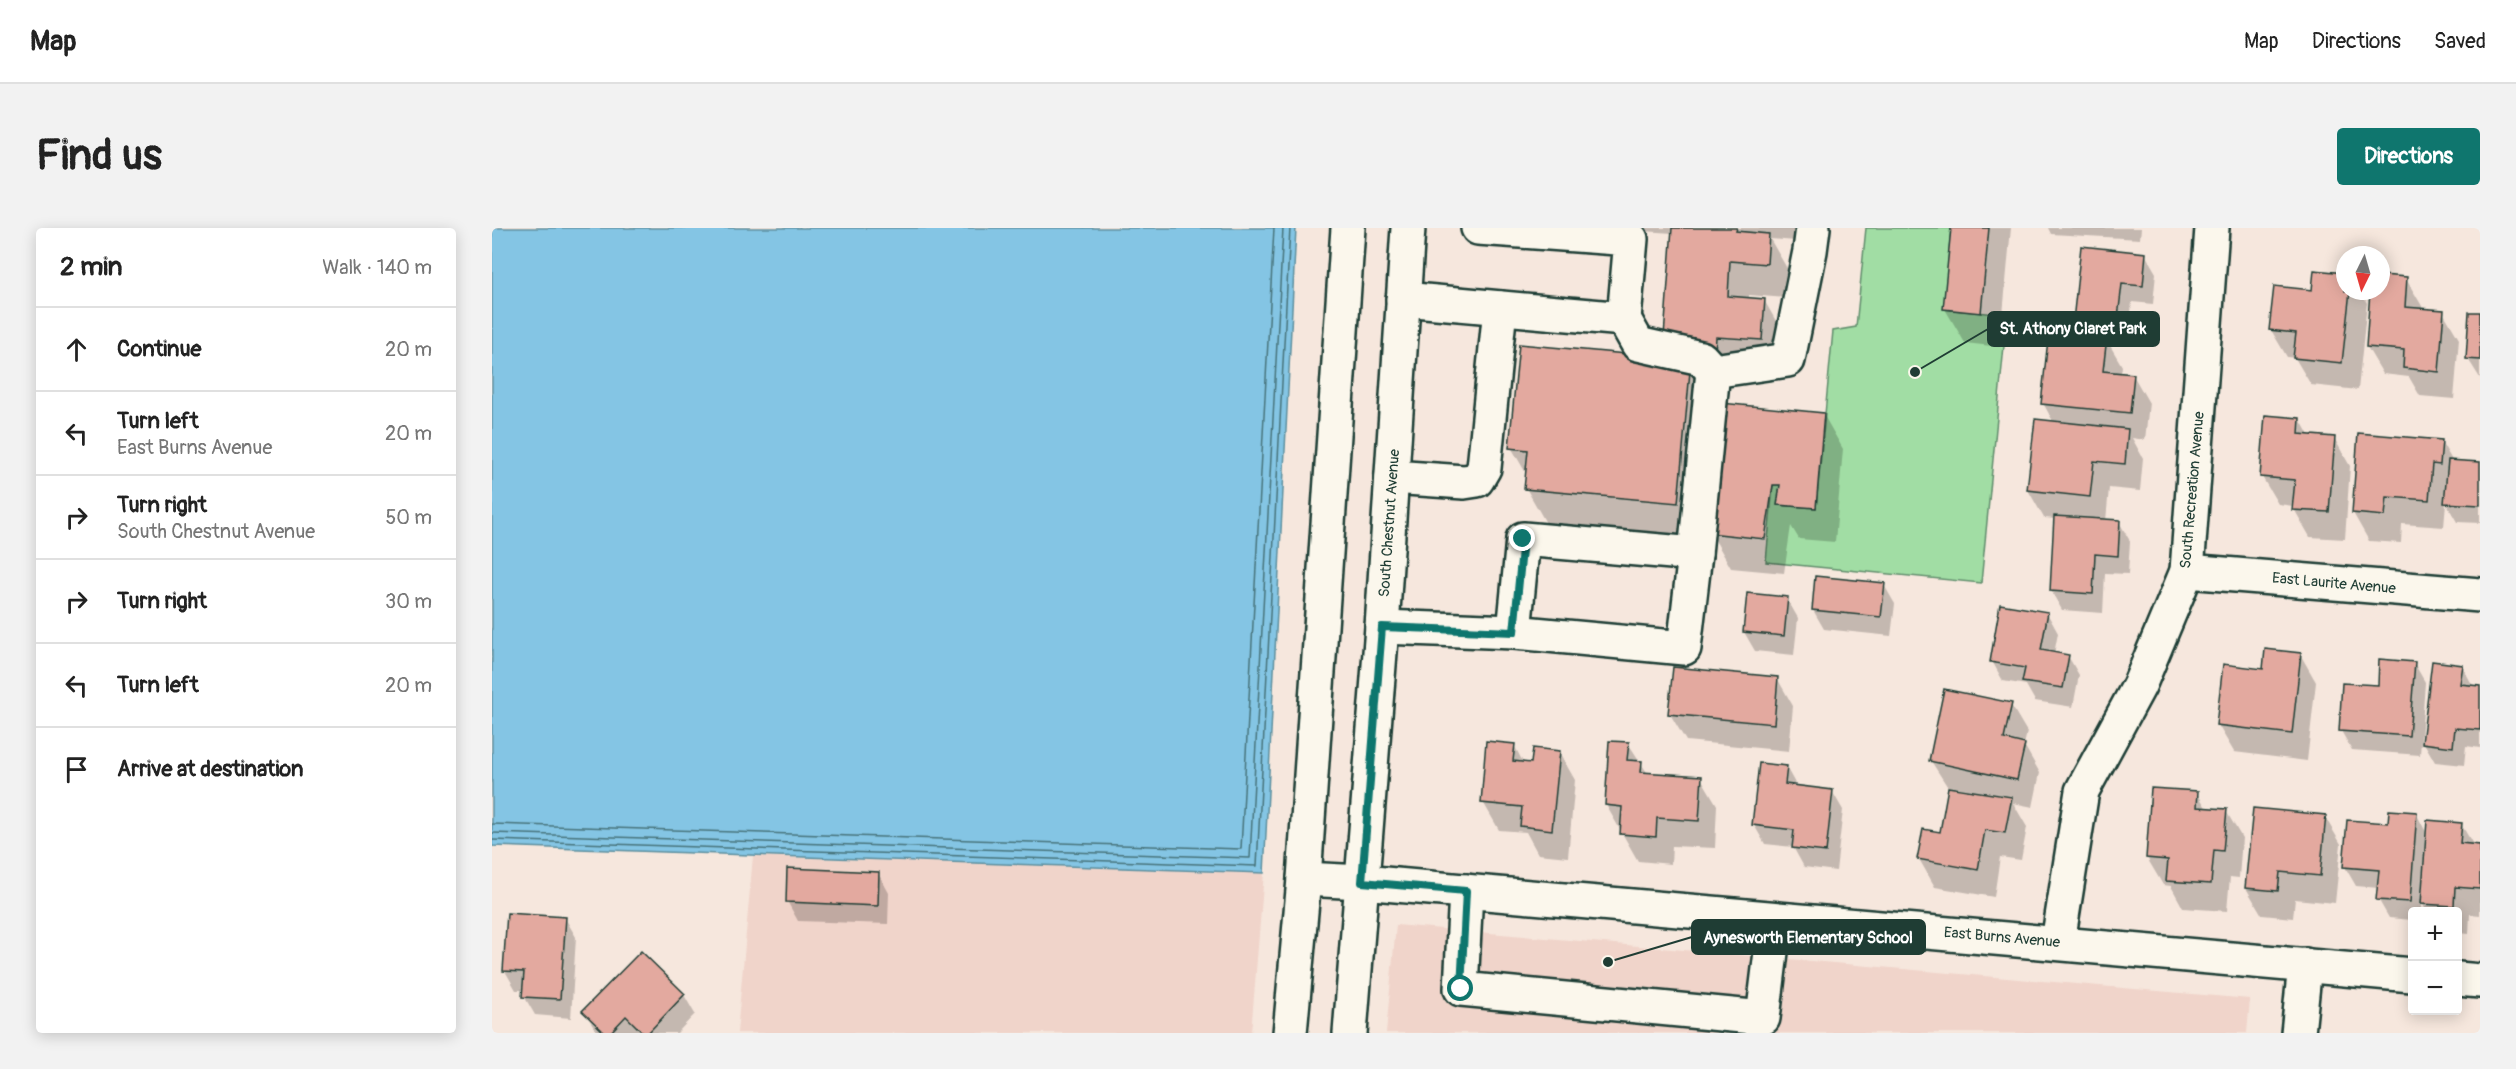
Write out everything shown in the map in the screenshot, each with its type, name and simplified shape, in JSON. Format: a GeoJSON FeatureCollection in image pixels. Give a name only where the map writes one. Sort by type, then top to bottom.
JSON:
{"type":"FeatureCollection","features":[{"type":"Feature","properties":{"kind":"street"},"geometry":{"type":"LineString","coordinates":[[1290,1033],[1304,879],[1348,228]]}},
{"type":"Feature","properties":{"kind":"street","name":"South Chestnut Avenue"},"geometry":{"type":"LineString","coordinates":[[1350,1033],[1382,627],[1408,228]]}},
{"type":"Feature","properties":{"kind":"street"},"geometry":{"type":"LineString","coordinates":[[1382,627],[1514,632],[1684,648],[1713,371],[1701,358],[1638,344],[1624,319],[1631,239],[1481,228]]}},
{"type":"Feature","properties":{"kind":"street"},"geometry":{"type":"LineString","coordinates":[[1713,371],[1788,360],[1813,228]]}},
{"type":"Feature","properties":{"kind":"street","name":"South Recreation Avenue"},"geometry":{"type":"LineString","coordinates":[[2058,942],[2082,791],[2139,686],[2187,571],[2212,228]]}},
{"type":"Feature","properties":{"kind":"street"},"geometry":{"type":"LineString","coordinates":[[1403,299],[1624,319]]}},
{"type":"Feature","properties":{"kind":"street"},"geometry":{"type":"LineString","coordinates":[[1392,477],[1464,482],[1477,480],[1484,468],[1500,308]]}},
{"type":"Feature","properties":{"kind":"street"},"geometry":{"type":"LineString","coordinates":[[1514,632],[1523,539],[1695,554]]}},
{"type":"Feature","properties":{"kind":"street","name":"East Laurite Avenue"},"geometry":{"type":"LineString","coordinates":[[2187,571],[2480,595]]}},
{"type":"Feature","properties":{"kind":"street","name":"East Burns Avenue"},"geometry":{"type":"LineString","coordinates":[[1304,879],[1362,882],[2058,942],[2408,975]]}},
{"type":"Feature","properties":{"kind":"street"},"geometry":{"type":"LineString","coordinates":[[1466,891],[1461,989],[1763,1018],[1775,919]]}},
{"type":"Feature","properties":{"kind":"street"},"geometry":{"type":"LineString","coordinates":[[2298,1033],[2305,965]]}},
{"type":"Feature","properties":{"kind":"street"},"geometry":{"type":"LineString","coordinates":[[2462,979],[2480,981]]}},
{"type":"Feature","properties":{"kind":"shaded area"},"geometry":{"type":"Polygon","coordinates":[[[753,856],[1264,873],[1251,1033],[737,1033],[753,856]]]}},
{"type":"Feature","properties":{"kind":"shaded area"},"geometry":{"type":"Polygon","coordinates":[[[1396,925],[2250,999],[2247,1033],[1386,1033],[1396,925]]]}},
{"type":"Feature","properties":{"kind":"green space"},"geometry":{"type":"Polygon","coordinates":[[[1866,228],[1951,228],[1944,309],[2007,315],[1981,583],[1766,562],[1773,485],[1780,485],[1778,505],[1816,508],[1833,331],[1856,327],[1866,228]]]}},
{"type":"Feature","properties":{"kind":"water"},"geometry":{"type":"Polygon","coordinates":[[[492,228],[1296,228],[1264,873],[492,846],[492,228]]]}},
{"type":"Feature","properties":{"kind":"building"},"geometry":{"type":"Polygon","coordinates":[[[1672,228],[1737,228],[1736,231],[1769,234],[1767,264],[1730,261],[1728,296],[1765,299],[1762,340],[1716,337],[1715,353],[1663,350],[1672,228]]]}},
{"type":"Feature","properties":{"kind":"building"},"geometry":{"type":"Polygon","coordinates":[[[1951,228],[1989,228],[1981,313],[1943,309],[1951,228]]]}},
{"type":"Feature","properties":{"kind":"building"},"geometry":{"type":"Polygon","coordinates":[[[2081,246],[2146,253],[2143,286],[2122,284],[2117,326],[2073,321],[2081,246]]]}},
{"type":"Feature","properties":{"kind":"building"},"geometry":{"type":"Polygon","coordinates":[[[2314,270],[2336,272],[2336,300],[2349,300],[2342,363],[2293,358],[2296,333],[2269,330],[2274,286],[2312,290],[2314,270]]]}},
{"type":"Feature","properties":{"kind":"building"},"geometry":{"type":"Polygon","coordinates":[[[2390,276],[2407,277],[2405,307],[2444,310],[2439,372],[2403,368],[2404,350],[2366,347],[2369,300],[2390,300],[2390,276]]]}},
{"type":"Feature","properties":{"kind":"building"},"geometry":{"type":"Polygon","coordinates":[[[2469,312],[2480,312],[2480,360],[2466,359],[2469,312]]]}},
{"type":"Feature","properties":{"kind":"building"},"geometry":{"type":"Polygon","coordinates":[[[2049,330],[2107,337],[2103,371],[2134,374],[2130,413],[2041,404],[2049,330]]]}},
{"type":"Feature","properties":{"kind":"building"},"geometry":{"type":"Polygon","coordinates":[[[1519,344],[1691,360],[1678,503],[1524,489],[1528,450],[1509,448],[1519,344]]]}},
{"type":"Feature","properties":{"kind":"building"},"geometry":{"type":"Polygon","coordinates":[[[1721,403],[1824,413],[1816,508],[1777,505],[1780,485],[1773,485],[1765,539],[1709,533],[1721,403]]]}},
{"type":"Feature","properties":{"kind":"building"},"geometry":{"type":"Polygon","coordinates":[[[2265,415],[2300,418],[2299,434],[2335,437],[2329,512],[2292,510],[2295,480],[2260,477],[2265,415]]]}},
{"type":"Feature","properties":{"kind":"building"},"geometry":{"type":"Polygon","coordinates":[[[2035,419],[2128,429],[2125,464],[2094,461],[2090,497],[2027,490],[2035,419]]]}},
{"type":"Feature","properties":{"kind":"building"},"geometry":{"type":"Polygon","coordinates":[[[2358,433],[2442,440],[2440,465],[2432,464],[2429,500],[2387,497],[2385,516],[2352,513],[2358,433]]]}},
{"type":"Feature","properties":{"kind":"building"},"geometry":{"type":"Polygon","coordinates":[[[2448,460],[2480,462],[2480,505],[2444,503],[2448,460]]]}},
{"type":"Feature","properties":{"kind":"building"},"geometry":{"type":"Polygon","coordinates":[[[2054,516],[2120,520],[2118,556],[2095,554],[2093,594],[2050,591],[2054,516]]]}},
{"type":"Feature","properties":{"kind":"building"},"geometry":{"type":"Polygon","coordinates":[[[1815,576],[1885,583],[1881,617],[1812,610],[1815,576]]]}},
{"type":"Feature","properties":{"kind":"building"},"geometry":{"type":"Polygon","coordinates":[[[1747,593],[1788,597],[1784,636],[1743,632],[1747,593]]]}},
{"type":"Feature","properties":{"kind":"building"},"geometry":{"type":"Polygon","coordinates":[[[2000,604],[2048,612],[2041,650],[2069,655],[2063,688],[2022,682],[2025,668],[1990,662],[2000,604]]]}},
{"type":"Feature","properties":{"kind":"building"},"geometry":{"type":"Polygon","coordinates":[[[2265,649],[2301,653],[2292,734],[2216,725],[2223,664],[2263,669],[2265,649]]]}},
{"type":"Feature","properties":{"kind":"building"},"geometry":{"type":"Polygon","coordinates":[[[2379,659],[2415,662],[2409,736],[2339,731],[2342,683],[2378,685],[2379,659]]]}},
{"type":"Feature","properties":{"kind":"building"},"geometry":{"type":"Polygon","coordinates":[[[2432,661],[2463,665],[2460,684],[2480,686],[2480,730],[2455,728],[2453,747],[2422,743],[2432,661]]]}},
{"type":"Feature","properties":{"kind":"building"},"geometry":{"type":"Polygon","coordinates":[[[1673,667],[1778,677],[1774,724],[1668,714],[1673,667]]]}},
{"type":"Feature","properties":{"kind":"building"},"geometry":{"type":"Polygon","coordinates":[[[1944,689],[2012,703],[2004,739],[2025,744],[2017,780],[1929,761],[1944,689]]]}},
{"type":"Feature","properties":{"kind":"building"},"geometry":{"type":"Polygon","coordinates":[[[1486,741],[1515,744],[1513,761],[1531,763],[1533,748],[1560,751],[1552,830],[1520,826],[1522,807],[1481,803],[1486,741]]]}},
{"type":"Feature","properties":{"kind":"building"},"geometry":{"type":"Polygon","coordinates":[[[1609,741],[1629,742],[1627,760],[1642,761],[1641,772],[1702,776],[1699,821],[1657,818],[1656,837],[1620,834],[1622,807],[1605,805],[1609,741]]]}},
{"type":"Feature","properties":{"kind":"building"},"geometry":{"type":"Polygon","coordinates":[[[1759,763],[1787,766],[1785,784],[1833,790],[1826,852],[1792,848],[1794,830],[1752,825],[1759,763]]]}},
{"type":"Feature","properties":{"kind":"building"},"geometry":{"type":"Polygon","coordinates":[[[1948,787],[2012,797],[2005,833],[1985,830],[1978,870],[1917,859],[1923,829],[1940,832],[1948,787]]]}},
{"type":"Feature","properties":{"kind":"building"},"geometry":{"type":"Polygon","coordinates":[[[2151,788],[2198,791],[2197,807],[2227,809],[2223,851],[2214,850],[2211,884],[2166,881],[2168,860],[2146,858],[2151,788]]]}},
{"type":"Feature","properties":{"kind":"building"},"geometry":{"type":"Polygon","coordinates":[[[2253,808],[2326,815],[2320,876],[2280,872],[2278,891],[2245,888],[2253,808]]]}},
{"type":"Feature","properties":{"kind":"building"},"geometry":{"type":"Polygon","coordinates":[[[2389,810],[2417,812],[2410,902],[2376,900],[2379,870],[2343,867],[2347,820],[2388,823],[2389,810]]]}},
{"type":"Feature","properties":{"kind":"building"},"geometry":{"type":"Polygon","coordinates":[[[2427,820],[2462,823],[2460,843],[2480,845],[2480,889],[2455,887],[2454,906],[2421,904],[2427,820]]]}},
{"type":"Feature","properties":{"kind":"building"},"geometry":{"type":"Polygon","coordinates":[[[787,868],[879,872],[878,906],[786,902],[787,868]]]}},
{"type":"Feature","properties":{"kind":"building"},"geometry":{"type":"Polygon","coordinates":[[[507,913],[566,917],[560,999],[522,997],[524,972],[503,971],[507,913]]]}},
{"type":"Feature","properties":{"kind":"building"},"geometry":{"type":"Polygon","coordinates":[[[641,951],[685,994],[648,1033],[643,1033],[626,1016],[610,1033],[605,1033],[582,1011],[641,951]]]}},
{"type":"Feature","properties":{"kind":"place","name":"St. Athony Claret Park"},"geometry":{"type":"Point","coordinates":[1915,372]}},
{"type":"Feature","properties":{"kind":"place","name":"Aynesworth Elementary School"},"geometry":{"type":"Point","coordinates":[1608,962]}},
{"type":"Feature","properties":{"kind":"route"},"geometry":{"type":"LineString","coordinates":[[1461,989],[1466,891],[1362,882],[1382,627],[1514,632],[1523,539]]}}]}
